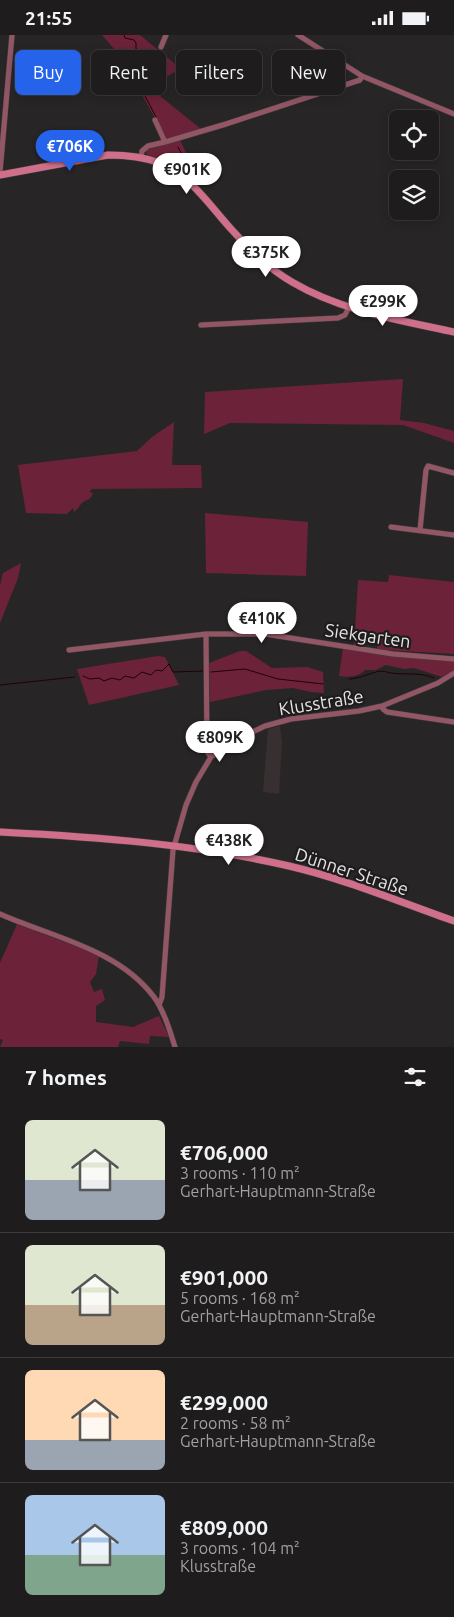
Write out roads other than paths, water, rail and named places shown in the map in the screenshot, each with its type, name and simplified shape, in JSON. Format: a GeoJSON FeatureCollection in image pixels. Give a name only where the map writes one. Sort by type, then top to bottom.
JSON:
{"type":"FeatureCollection","features":[{"type":"Feature","properties":{"kind":"street"},"geometry":{"type":"LineString","coordinates":[[12,35],[0,173],[108,155],[141,158],[161,164],[192,184],[233,231],[269,267],[291,282],[349,307],[454,332]]}},
{"type":"Feature","properties":{"kind":"street"},"geometry":{"type":"LineString","coordinates":[[160,47],[166,35]]}},
{"type":"Feature","properties":{"kind":"street"},"geometry":{"type":"LineString","coordinates":[[298,35],[362,76],[454,114]]}},
{"type":"Feature","properties":{"kind":"street"},"geometry":{"type":"LineString","coordinates":[[141,158],[142,151],[148,146],[360,80],[362,76]]}},
{"type":"Feature","properties":{"kind":"street"},"geometry":{"type":"LineString","coordinates":[[155,120],[165,142]]}},
{"type":"Feature","properties":{"kind":"street"},"geometry":{"type":"LineString","coordinates":[[201,325],[338,318],[345,315],[349,307]]}},
{"type":"Feature","properties":{"kind":"street"},"geometry":{"type":"LineString","coordinates":[[420,530],[428,465],[454,473]]}},
{"type":"Feature","properties":{"kind":"street"},"geometry":{"type":"LineString","coordinates":[[391,527],[454,535]]}},
{"type":"Feature","properties":{"kind":"street"},"geometry":{"type":"LineString","coordinates":[[206,634],[207,747],[208,753],[212,757]]}},
{"type":"Feature","properties":{"kind":"street","name":"Siekgarten"},"geometry":{"type":"LineString","coordinates":[[69,650],[206,634],[278,635],[393,654],[454,659]]}},
{"type":"Feature","properties":{"kind":"street","name":"Klusstraße"},"geometry":{"type":"LineString","coordinates":[[159,1005],[162,997],[174,845],[186,805],[196,782],[212,757],[240,738],[276,723],[382,706],[438,683],[454,673]]}},
{"type":"Feature","properties":{"kind":"street"},"geometry":{"type":"LineString","coordinates":[[382,706],[387,712],[454,723]]}},
{"type":"Feature","properties":{"kind":"street","name":"Dünner Straße"},"geometry":{"type":"LineString","coordinates":[[0,832],[95,837],[174,845],[290,866],[368,890],[454,921]]}},
{"type":"Feature","properties":{"kind":"street"},"geometry":{"type":"LineString","coordinates":[[0,914],[100,953],[129,972],[154,996],[175,1047]]}},
{"type":"Feature","properties":{"kind":"waterway"},"geometry":{"type":"LineString","coordinates":[[124,35],[125,38],[134,40],[136,49],[142,51],[147,73],[144,94],[156,117]]}},
{"type":"Feature","properties":{"kind":"waterway"},"geometry":{"type":"LineString","coordinates":[[161,128],[165,136]]}},
{"type":"Feature","properties":{"kind":"waterway"},"geometry":{"type":"LineString","coordinates":[[178,147],[194,176]]}},
{"type":"Feature","properties":{"kind":"waterway"},"geometry":{"type":"LineString","coordinates":[[83,676],[90,679],[99,678],[104,681],[112,678],[120,680],[125,676],[134,678],[142,672],[151,675],[156,670],[162,671],[169,664],[173,672],[203,671]]}},
{"type":"Feature","properties":{"kind":"waterway"},"geometry":{"type":"LineString","coordinates":[[211,672],[245,669],[278,679],[323,684]]}},
{"type":"Feature","properties":{"kind":"waterway"},"geometry":{"type":"LineString","coordinates":[[349,679],[380,671],[396,674],[424,675],[434,678]]}},
{"type":"Feature","properties":{"kind":"waterway"},"geometry":{"type":"LineString","coordinates":[[0,685],[75,677]]}}]}
